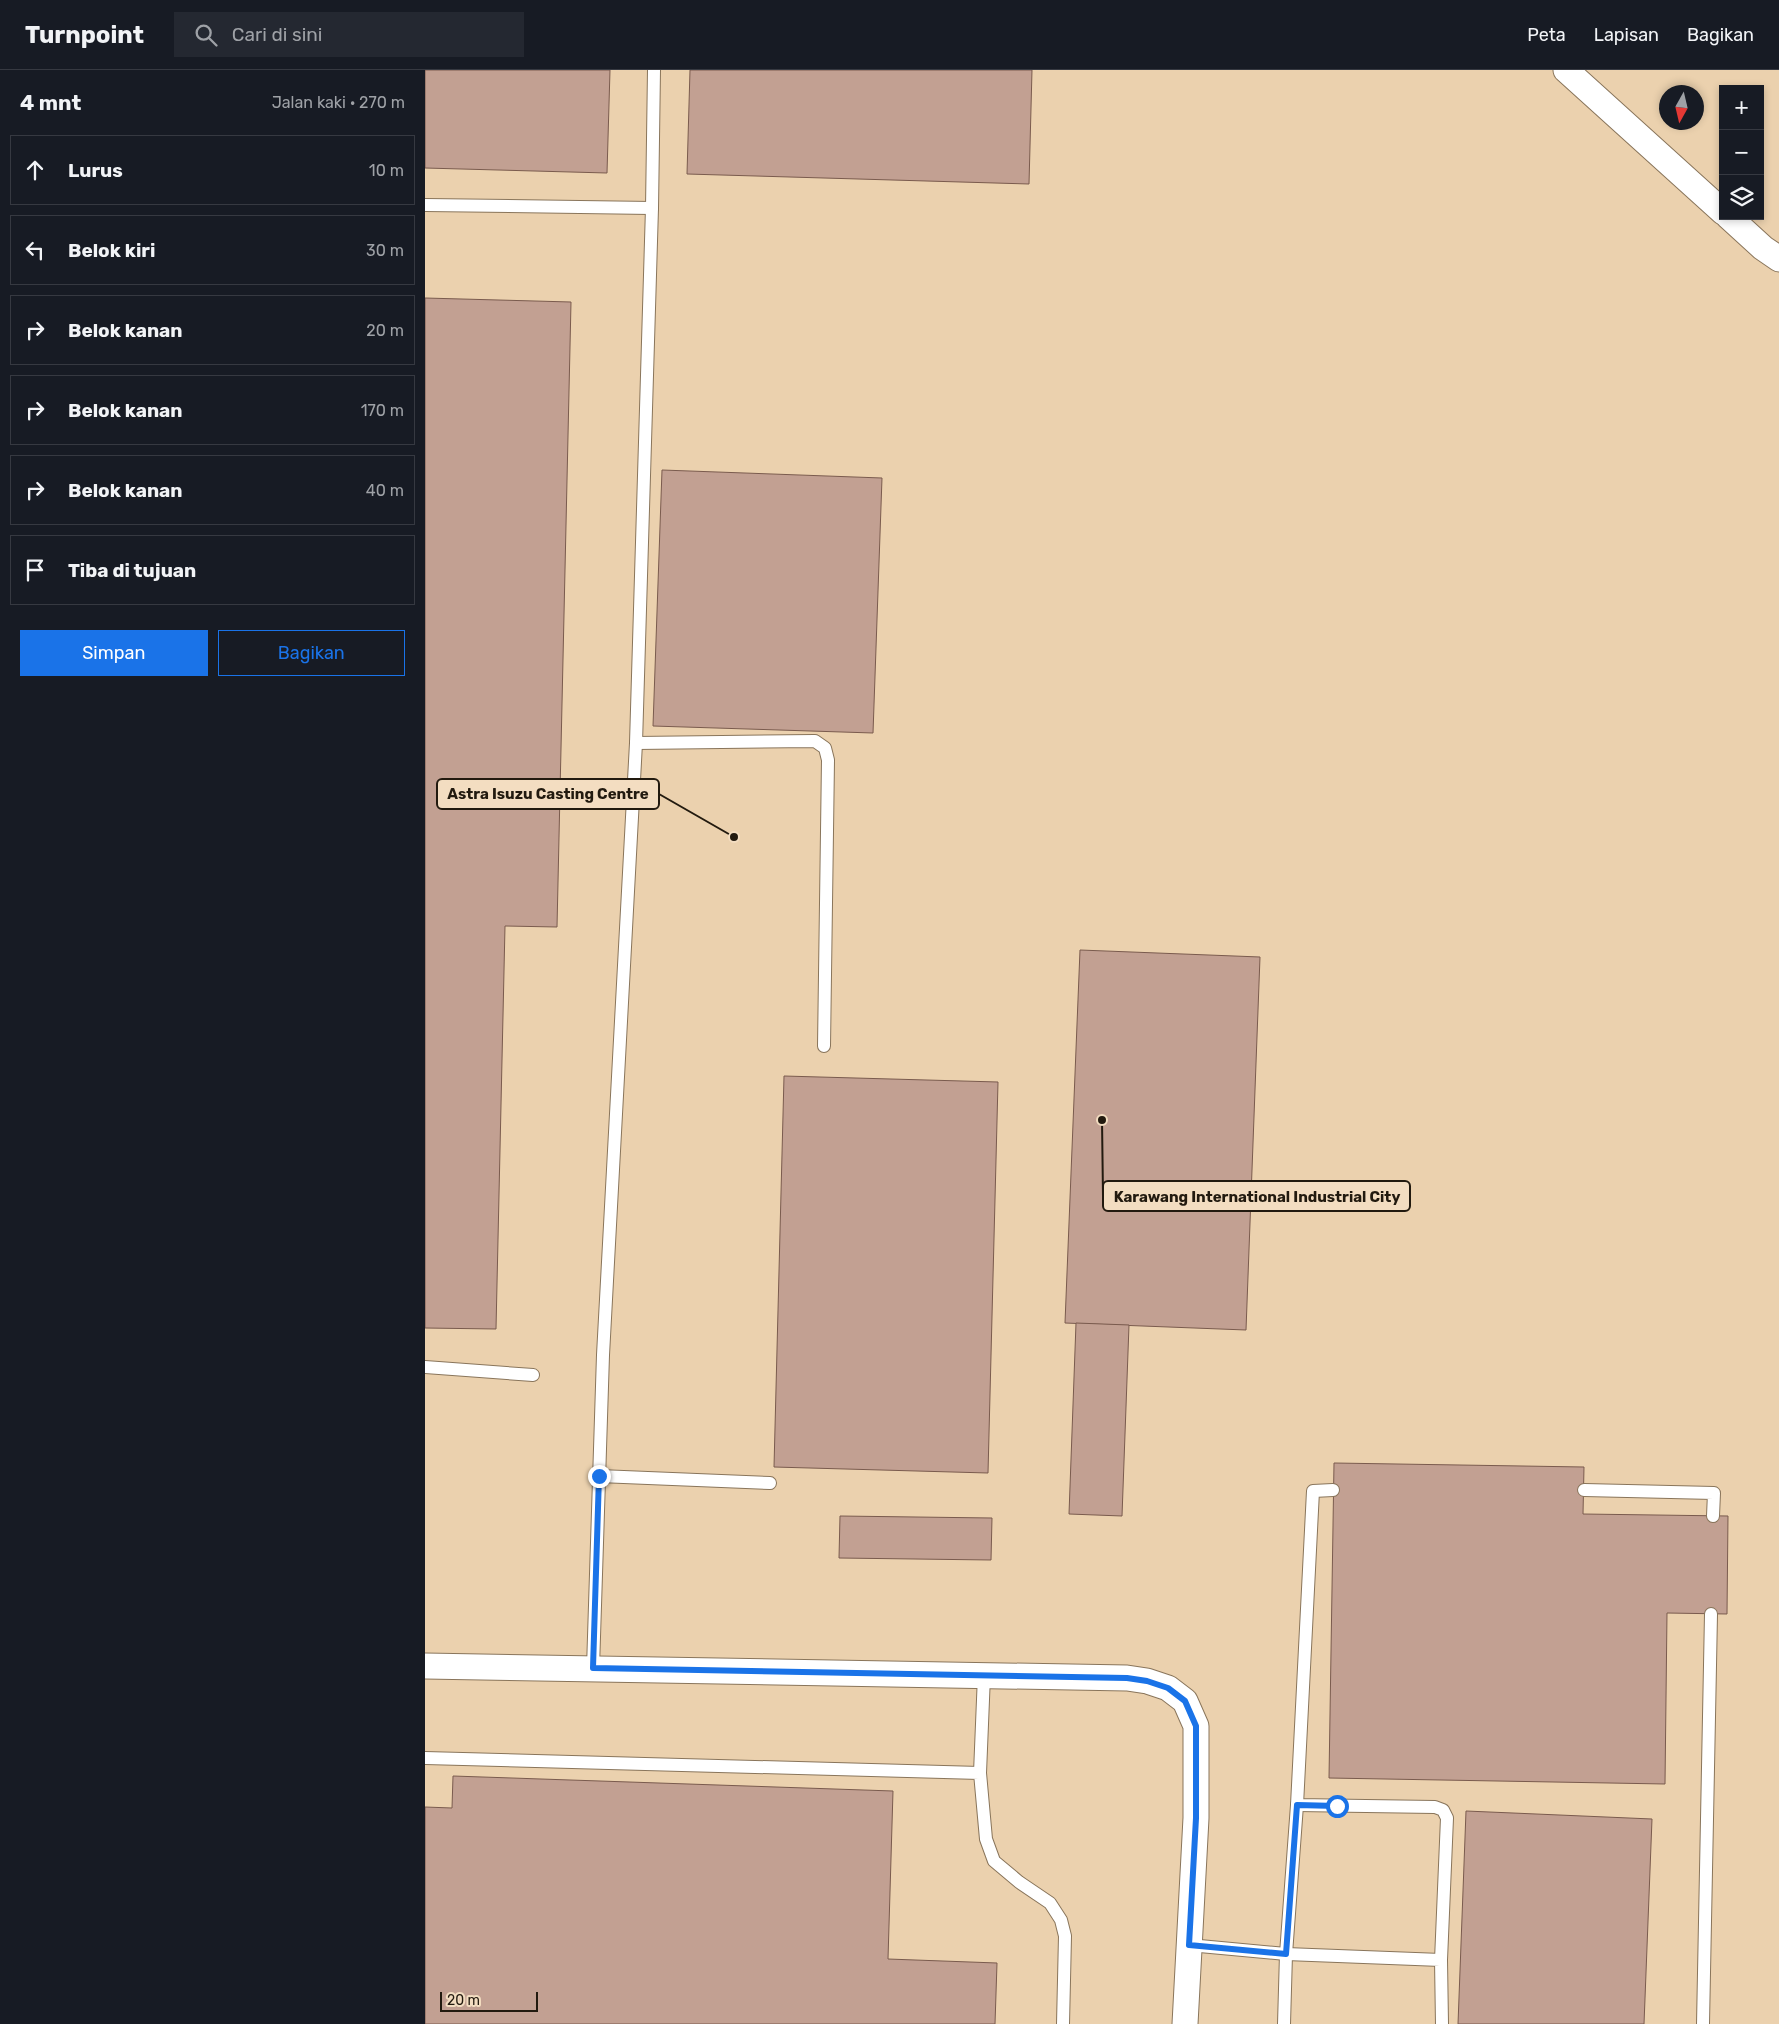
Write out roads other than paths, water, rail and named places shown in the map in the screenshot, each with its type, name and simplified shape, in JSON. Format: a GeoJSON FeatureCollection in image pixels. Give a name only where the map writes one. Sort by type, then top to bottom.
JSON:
{"type":"FeatureCollection","features":[{"type":"Feature","properties":{"kind":"street"},"geometry":{"type":"LineString","coordinates":[[1566,70],[1719,208]]}},
{"type":"Feature","properties":{"kind":"street"},"geometry":{"type":"LineString","coordinates":[[1732,220],[1763,248],[1779,259]]}},
{"type":"Feature","properties":{"kind":"street"},"geometry":{"type":"LineString","coordinates":[[425,1666],[1127,1678],[1147,1681],[1168,1688],[1185,1701],[1196,1726],[1196,1818],[1185,2024]]}},
{"type":"Feature","properties":{"kind":"lane"},"geometry":{"type":"LineString","coordinates":[[593,1668],[603,1355],[636,743],[652,208],[654,70]]}},
{"type":"Feature","properties":{"kind":"lane"},"geometry":{"type":"LineString","coordinates":[[425,205],[652,208]]}},
{"type":"Feature","properties":{"kind":"lane"},"geometry":{"type":"LineString","coordinates":[[636,743],[815,741],[825,748],[828,760],[824,1046]]}},
{"type":"Feature","properties":{"kind":"lane"},"geometry":{"type":"LineString","coordinates":[[425,1367],[533,1374]]}},
{"type":"Feature","properties":{"kind":"lane"},"geometry":{"type":"LineString","coordinates":[[599,1476],[770,1483]]}},
{"type":"Feature","properties":{"kind":"lane"},"geometry":{"type":"LineString","coordinates":[[1284,2024],[1286,1954],[1297,1805],[1313,1491],[1333,1490]]}},
{"type":"Feature","properties":{"kind":"lane"},"geometry":{"type":"LineString","coordinates":[[1584,1490],[1714,1493],[1713,1516]]}},
{"type":"Feature","properties":{"kind":"lane"},"geometry":{"type":"LineString","coordinates":[[1703,2024],[1711,1614]]}},
{"type":"Feature","properties":{"kind":"lane"},"geometry":{"type":"LineString","coordinates":[[984,1675],[980,1773],[986,1839],[994,1861],[1019,1882],[1050,1903],[1061,1920],[1065,1936],[1063,2024]]}},
{"type":"Feature","properties":{"kind":"lane"},"geometry":{"type":"LineString","coordinates":[[425,1758],[980,1773]]}},
{"type":"Feature","properties":{"kind":"lane"},"geometry":{"type":"LineString","coordinates":[[1297,1805],[1435,1807],[1443,1810],[1447,1818],[1441,1960],[1442,2024]]}},
{"type":"Feature","properties":{"kind":"lane"},"geometry":{"type":"LineString","coordinates":[[1189,1945],[1286,1954],[1441,1960]]}},
{"type":"Feature","properties":{"kind":"place","name":"Astra Isuzu Casting Centre"},"geometry":{"type":"Point","coordinates":[734,837]}},
{"type":"Feature","properties":{"kind":"place","name":"Karawang International Industrial City"},"geometry":{"type":"Point","coordinates":[1102,1120]}}]}
